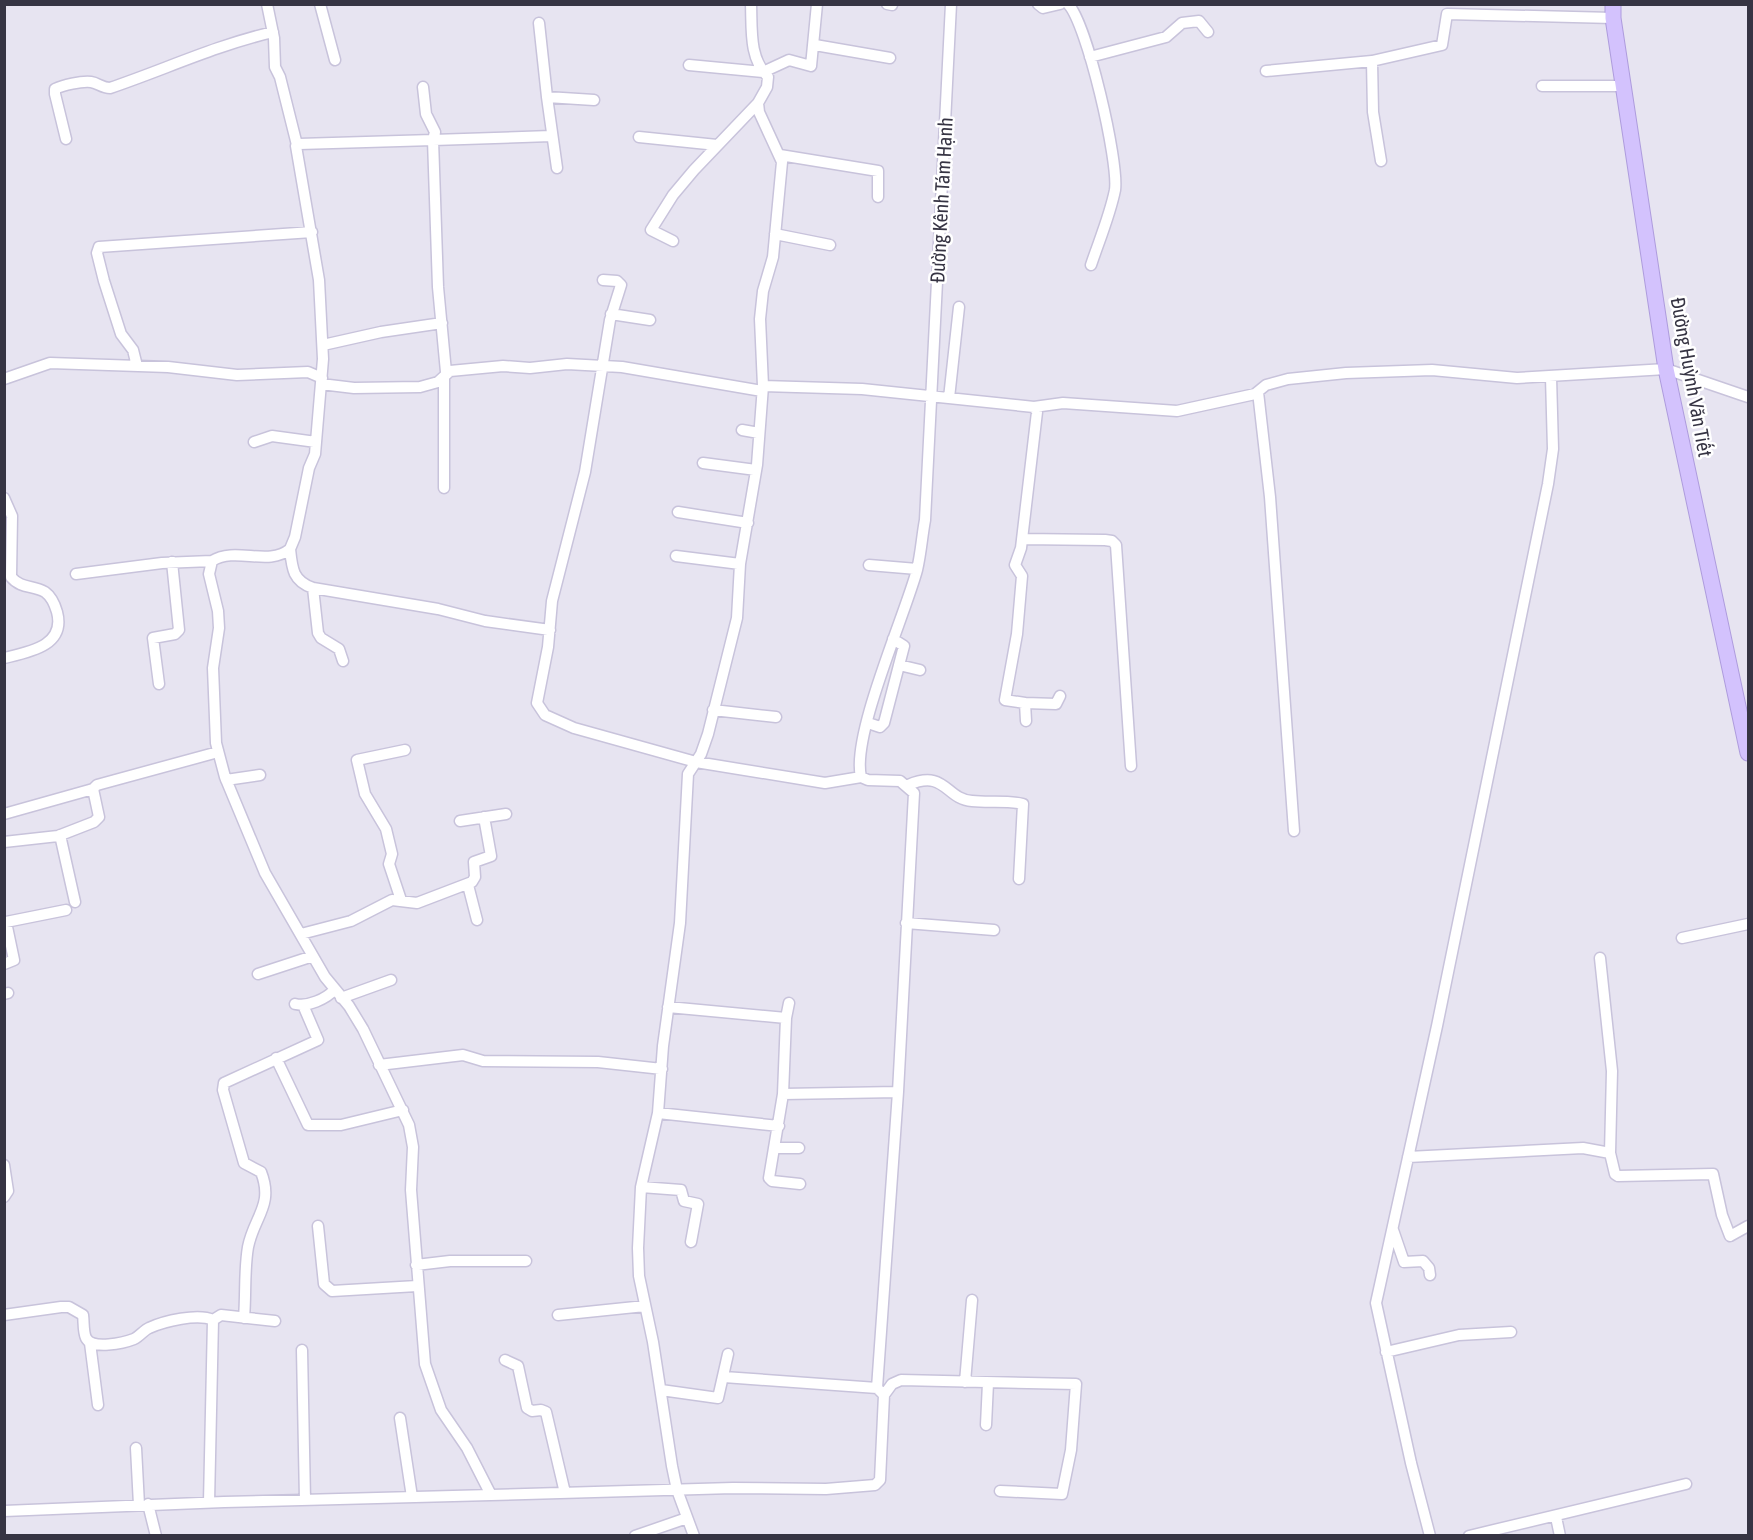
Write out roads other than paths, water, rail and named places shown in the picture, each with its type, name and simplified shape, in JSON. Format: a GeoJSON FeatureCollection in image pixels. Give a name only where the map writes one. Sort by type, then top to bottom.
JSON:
{"type":"FeatureCollection","features":[{"type":"Feature","properties":{"kind":"street"},"geometry":{"type":"LineString","coordinates":[[267,4],[273,32],[275,67],[280,77],[297,145],[312,232],[323,345],[316,442],[290,549],[293,574],[298,581],[313,588],[438,609],[485,621],[550,630]]}},
{"type":"Feature","properties":{"kind":"street"},"geometry":{"type":"LineString","coordinates":[[320,4],[335,60]]}},
{"type":"Feature","properties":{"kind":"street"},"geometry":{"type":"LineString","coordinates":[[673,241],[651,230],[673,195],[758,103],[767,87],[768,77],[754,57],[751,4]]}},
{"type":"Feature","properties":{"kind":"street"},"geometry":{"type":"LineString","coordinates":[[689,65],[763,72],[789,60],[811,66],[818,4]]}},
{"type":"Feature","properties":{"kind":"street"},"geometry":{"type":"LineString","coordinates":[[887,4],[892,5]]}},
{"type":"Feature","properties":{"kind":"street","name":"Đường Kênh Tám Hạnh"},"geometry":{"type":"LineString","coordinates":[[861,777],[858,767],[868,723],[917,569],[925,520],[951,4]]}},
{"type":"Feature","properties":{"kind":"street"},"geometry":{"type":"LineString","coordinates":[[1038,4],[1043,8],[1060,4]]}},
{"type":"Feature","properties":{"kind":"street"},"geometry":{"type":"LineString","coordinates":[[1068,4],[1085,37],[1115,166],[1115,190],[1091,265]]}},
{"type":"Feature","properties":{"kind":"street"},"geometry":{"type":"LineString","coordinates":[[1266,70],[1372,62],[1442,45],[1447,14],[1613,11]]}},
{"type":"Feature","properties":{"kind":"street","name":"Đường Huỳnh Văn Tiết"},"geometry":{"type":"LineString","coordinates":[[1613,11],[1666,369],[1749,753]]}},
{"type":"Feature","properties":{"kind":"street"},"geometry":{"type":"LineString","coordinates":[[1090,57],[1166,37],[1182,23],[1198,21],[1208,32]]}},
{"type":"Feature","properties":{"kind":"street"},"geometry":{"type":"LineString","coordinates":[[539,23],[556,168]]}},
{"type":"Feature","properties":{"kind":"street"},"geometry":{"type":"LineString","coordinates":[[66,139],[55,89],[92,82],[104,88],[110,88],[153,73],[203,51],[273,32]]}},
{"type":"Feature","properties":{"kind":"street"},"geometry":{"type":"LineString","coordinates":[[815,45],[890,58]]}},
{"type":"Feature","properties":{"kind":"street"},"geometry":{"type":"LineString","coordinates":[[1372,62],[1373,112],[1381,161]]}},
{"type":"Feature","properties":{"kind":"street"},"geometry":{"type":"LineString","coordinates":[[1542,86],[1624,86]]}},
{"type":"Feature","properties":{"kind":"street"},"geometry":{"type":"LineString","coordinates":[[423,87],[426,114],[435,132],[433,140],[445,374],[444,488]]}},
{"type":"Feature","properties":{"kind":"street"},"geometry":{"type":"LineString","coordinates":[[547,98],[594,100]]}},
{"type":"Feature","properties":{"kind":"street"},"geometry":{"type":"LineString","coordinates":[[694,1536],[677,1490],[645,1306],[638,1248],[641,1187],[657,1113],[680,923],[685,794],[688,774],[708,734],[737,618],[740,564],[756,470],[762,389],[760,319],[764,291],[773,257],[782,162],[759,112],[758,103]]}},
{"type":"Feature","properties":{"kind":"street"},"geometry":{"type":"LineString","coordinates":[[297,145],[551,136]]}},
{"type":"Feature","properties":{"kind":"street"},"geometry":{"type":"LineString","coordinates":[[639,136],[717,145]]}},
{"type":"Feature","properties":{"kind":"street"},"geometry":{"type":"LineString","coordinates":[[780,155],[878,171],[878,197]]}},
{"type":"Feature","properties":{"kind":"street"},"geometry":{"type":"LineString","coordinates":[[137,366],[133,350],[121,334],[104,281],[97,253],[99,247],[312,232]]}},
{"type":"Feature","properties":{"kind":"street"},"geometry":{"type":"LineString","coordinates":[[775,234],[830,245]]}},
{"type":"Feature","properties":{"kind":"street"},"geometry":{"type":"LineString","coordinates":[[4,1511],[210,1502],[677,1490],[826,1489],[875,1485],[880,1480],[880,1392],[914,793],[908,785],[900,781],[868,780],[861,777],[825,783],[696,762],[673,753],[574,728],[545,715],[537,703],[562,559],[585,472],[611,314],[621,285],[617,281],[603,280]]}},
{"type":"Feature","properties":{"kind":"street"},"geometry":{"type":"LineString","coordinates":[[949,398],[959,307]]}},
{"type":"Feature","properties":{"kind":"street"},"geometry":{"type":"LineString","coordinates":[[611,314],[650,320]]}},
{"type":"Feature","properties":{"kind":"street"},"geometry":{"type":"LineString","coordinates":[[323,345],[391,330],[442,323]]}},
{"type":"Feature","properties":{"kind":"street"},"geometry":{"type":"LineString","coordinates":[[4,379],[50,363],[137,366],[237,375],[308,372],[321,381],[354,388],[420,387],[431,385],[445,374],[567,364],[601,366],[762,389],[862,389],[1034,407],[1063,403],[1177,411],[1258,392],[1266,385],[1288,379],[1346,372],[1432,370],[1517,378],[1666,369],[1749,397]]}},
{"type":"Feature","properties":{"kind":"street"},"geometry":{"type":"LineString","coordinates":[[1430,1536],[1376,1303],[1548,484],[1553,449],[1551,377]]}},
{"type":"Feature","properties":{"kind":"street"},"geometry":{"type":"LineString","coordinates":[[1258,392],[1270,497],[1294,831]]}},
{"type":"Feature","properties":{"kind":"street"},"geometry":{"type":"LineString","coordinates":[[1034,407],[1037,412],[1022,539],[1015,565],[1022,576],[1017,634],[1005,700],[1056,705],[1060,696]]}},
{"type":"Feature","properties":{"kind":"street"},"geometry":{"type":"LineString","coordinates":[[742,430],[759,433]]}},
{"type":"Feature","properties":{"kind":"street"},"geometry":{"type":"LineString","coordinates":[[254,442],[272,436],[316,442]]}},
{"type":"Feature","properties":{"kind":"street"},"geometry":{"type":"LineString","coordinates":[[703,463],[756,470]]}},
{"type":"Feature","properties":{"kind":"street"},"geometry":{"type":"LineString","coordinates":[[4,498],[12,516],[11,577],[21,586],[44,591],[51,598],[59,621],[55,637],[48,645],[4,658]]}},
{"type":"Feature","properties":{"kind":"street"},"geometry":{"type":"LineString","coordinates":[[678,512],[748,523]]}},
{"type":"Feature","properties":{"kind":"street"},"geometry":{"type":"LineString","coordinates":[[1022,539],[1105,540],[1112,541],[1116,545],[1131,766]]}},
{"type":"Feature","properties":{"kind":"street"},"geometry":{"type":"LineString","coordinates":[[76,574],[172,562],[212,561],[222,555],[274,557],[290,549]]}},
{"type":"Feature","properties":{"kind":"street"},"geometry":{"type":"LineString","coordinates":[[676,556],[740,564]]}},
{"type":"Feature","properties":{"kind":"street"},"geometry":{"type":"LineString","coordinates":[[212,561],[208,574],[218,620],[213,668],[218,752],[226,780],[265,873],[313,956],[363,1029],[403,1110],[413,1147],[411,1190],[425,1364],[441,1410],[467,1448],[491,1495]]}},
{"type":"Feature","properties":{"kind":"street"},"geometry":{"type":"LineString","coordinates":[[159,684],[153,638],[175,634],[179,630],[172,562]]}},
{"type":"Feature","properties":{"kind":"street"},"geometry":{"type":"LineString","coordinates":[[869,565],[917,569]]}},
{"type":"Feature","properties":{"kind":"street"},"geometry":{"type":"LineString","coordinates":[[313,588],[318,633],[321,638],[339,649],[343,661]]}},
{"type":"Feature","properties":{"kind":"street"},"geometry":{"type":"LineString","coordinates":[[868,723],[880,727],[884,723],[904,646],[893,639]]}},
{"type":"Feature","properties":{"kind":"street"},"geometry":{"type":"LineString","coordinates":[[899,665],[920,670]]}},
{"type":"Feature","properties":{"kind":"street"},"geometry":{"type":"LineString","coordinates":[[1025,703],[1026,721]]}},
{"type":"Feature","properties":{"kind":"street"},"geometry":{"type":"LineString","coordinates":[[713,710],[776,717]]}},
{"type":"Feature","properties":{"kind":"street"},"geometry":{"type":"LineString","coordinates":[[401,900],[389,864],[392,854],[386,829],[365,794],[357,760],[405,750]]}},
{"type":"Feature","properties":{"kind":"street"},"geometry":{"type":"LineString","coordinates":[[4,814],[93,789],[142,772],[218,752]]}},
{"type":"Feature","properties":{"kind":"street"},"geometry":{"type":"LineString","coordinates":[[226,780],[260,775]]}},
{"type":"Feature","properties":{"kind":"street"},"geometry":{"type":"LineString","coordinates":[[908,785],[930,780],[939,782],[970,802],[1023,804],[1019,879]]}},
{"type":"Feature","properties":{"kind":"street"},"geometry":{"type":"LineString","coordinates":[[4,842],[60,835],[97,821],[98,810],[93,789]]}},
{"type":"Feature","properties":{"kind":"street"},"geometry":{"type":"LineString","coordinates":[[460,820],[506,814]]}},
{"type":"Feature","properties":{"kind":"street"},"geometry":{"type":"LineString","coordinates":[[301,934],[351,921],[386,903],[401,900],[417,903],[468,885],[474,880],[474,862],[490,856],[484,817]]}},
{"type":"Feature","properties":{"kind":"street"},"geometry":{"type":"LineString","coordinates":[[60,835],[75,902]]}},
{"type":"Feature","properties":{"kind":"street"},"geometry":{"type":"LineString","coordinates":[[468,885],[477,920]]}},
{"type":"Feature","properties":{"kind":"street"},"geometry":{"type":"LineString","coordinates":[[4,964],[14,960],[5,928],[6,922],[66,910]]}},
{"type":"Feature","properties":{"kind":"street"},"geometry":{"type":"LineString","coordinates":[[906,923],[994,930]]}},
{"type":"Feature","properties":{"kind":"street"},"geometry":{"type":"LineString","coordinates":[[1682,938],[1749,924]]}},
{"type":"Feature","properties":{"kind":"street"},"geometry":{"type":"LineString","coordinates":[[258,974],[313,956]]}},
{"type":"Feature","properties":{"kind":"street"},"geometry":{"type":"LineString","coordinates":[[1600,958],[1612,1071],[1610,1153],[1615,1174],[1618,1176],[1713,1174],[1722,1215],[1730,1236],[1749,1226]]}},
{"type":"Feature","properties":{"kind":"street"},"geometry":{"type":"LineString","coordinates":[[244,1318],[248,1248],[255,1224],[264,1210],[266,1190],[261,1172],[244,1163],[223,1090],[224,1083],[318,1040],[299,1004],[391,980]]}},
{"type":"Feature","properties":{"kind":"street"},"geometry":{"type":"LineString","coordinates":[[789,1003],[786,1018],[783,1094],[769,1178],[772,1181],[800,1184]]}},
{"type":"Feature","properties":{"kind":"street"},"geometry":{"type":"LineString","coordinates":[[669,1007],[786,1018]]}},
{"type":"Feature","properties":{"kind":"street"},"geometry":{"type":"LineString","coordinates":[[379,1065],[463,1055],[483,1061],[598,1062],[662,1069]]}},
{"type":"Feature","properties":{"kind":"street"},"geometry":{"type":"LineString","coordinates":[[276,1058],[308,1125],[341,1125],[403,1110]]}},
{"type":"Feature","properties":{"kind":"street"},"geometry":{"type":"LineString","coordinates":[[783,1094],[898,1092]]}},
{"type":"Feature","properties":{"kind":"street"},"geometry":{"type":"LineString","coordinates":[[657,1113],[778,1126]]}},
{"type":"Feature","properties":{"kind":"street"},"geometry":{"type":"LineString","coordinates":[[774,1148],[799,1148]]}},
{"type":"Feature","properties":{"kind":"street"},"geometry":{"type":"LineString","coordinates":[[1408,1157],[1574,1148],[1610,1153]]}},
{"type":"Feature","properties":{"kind":"street"},"geometry":{"type":"LineString","coordinates":[[4,1165],[8,1191],[4,1197]]}},
{"type":"Feature","properties":{"kind":"street"},"geometry":{"type":"LineString","coordinates":[[641,1187],[681,1190],[684,1201],[698,1204],[691,1242]]}},
{"type":"Feature","properties":{"kind":"street"},"geometry":{"type":"LineString","coordinates":[[318,1226],[324,1284],[327,1288],[332,1291],[417,1286]]}},
{"type":"Feature","properties":{"kind":"street"},"geometry":{"type":"LineString","coordinates":[[1393,1230],[1404,1262],[1424,1261],[1429,1268],[1430,1275]]}},
{"type":"Feature","properties":{"kind":"street"},"geometry":{"type":"LineString","coordinates":[[416,1265],[461,1261],[526,1261]]}},
{"type":"Feature","properties":{"kind":"street"},"geometry":{"type":"LineString","coordinates":[[965,1382],[972,1300]]}},
{"type":"Feature","properties":{"kind":"street"},"geometry":{"type":"LineString","coordinates":[[558,1315],[645,1306]]}},
{"type":"Feature","properties":{"kind":"street"},"geometry":{"type":"LineString","coordinates":[[4,1315],[34,1309],[69,1307],[82,1315],[86,1337],[90,1342],[98,1404]]}},
{"type":"Feature","properties":{"kind":"street"},"geometry":{"type":"LineString","coordinates":[[90,1342],[97,1344],[134,1339],[148,1328],[170,1322],[196,1318],[213,1320],[222,1315],[275,1321]]}},
{"type":"Feature","properties":{"kind":"street"},"geometry":{"type":"LineString","coordinates":[[210,1502],[213,1320]]}},
{"type":"Feature","properties":{"kind":"street"},"geometry":{"type":"LineString","coordinates":[[1386,1352],[1459,1335],[1511,1332]]}},
{"type":"Feature","properties":{"kind":"street"},"geometry":{"type":"LineString","coordinates":[[302,1350],[305,1500]]}},
{"type":"Feature","properties":{"kind":"street"},"geometry":{"type":"LineString","coordinates":[[661,1390],[716,1398],[719,1396],[728,1354]]}},
{"type":"Feature","properties":{"kind":"street"},"geometry":{"type":"LineString","coordinates":[[505,1360],[518,1366],[527,1408],[532,1412],[541,1410],[546,1412],[565,1493]]}},
{"type":"Feature","properties":{"kind":"street"},"geometry":{"type":"LineString","coordinates":[[724,1377],[880,1392],[901,1380],[1077,1386],[1071,1450],[1062,1494],[1000,1491]]}},
{"type":"Feature","properties":{"kind":"street"},"geometry":{"type":"LineString","coordinates":[[986,1425],[988,1383]]}},
{"type":"Feature","properties":{"kind":"street"},"geometry":{"type":"LineString","coordinates":[[400,1418],[412,1497]]}},
{"type":"Feature","properties":{"kind":"street"},"geometry":{"type":"LineString","coordinates":[[136,1448],[144,1505],[156,1536]]}},
{"type":"Feature","properties":{"kind":"street"},"geometry":{"type":"LineString","coordinates":[[1468,1536],[1686,1484]]}},
{"type":"Feature","properties":{"kind":"street"},"geometry":{"type":"LineString","coordinates":[[1556,1516],[1560,1536]]}},
{"type":"Feature","properties":{"kind":"street"},"geometry":{"type":"LineString","coordinates":[[635,1536],[687,1518]]}}]}
